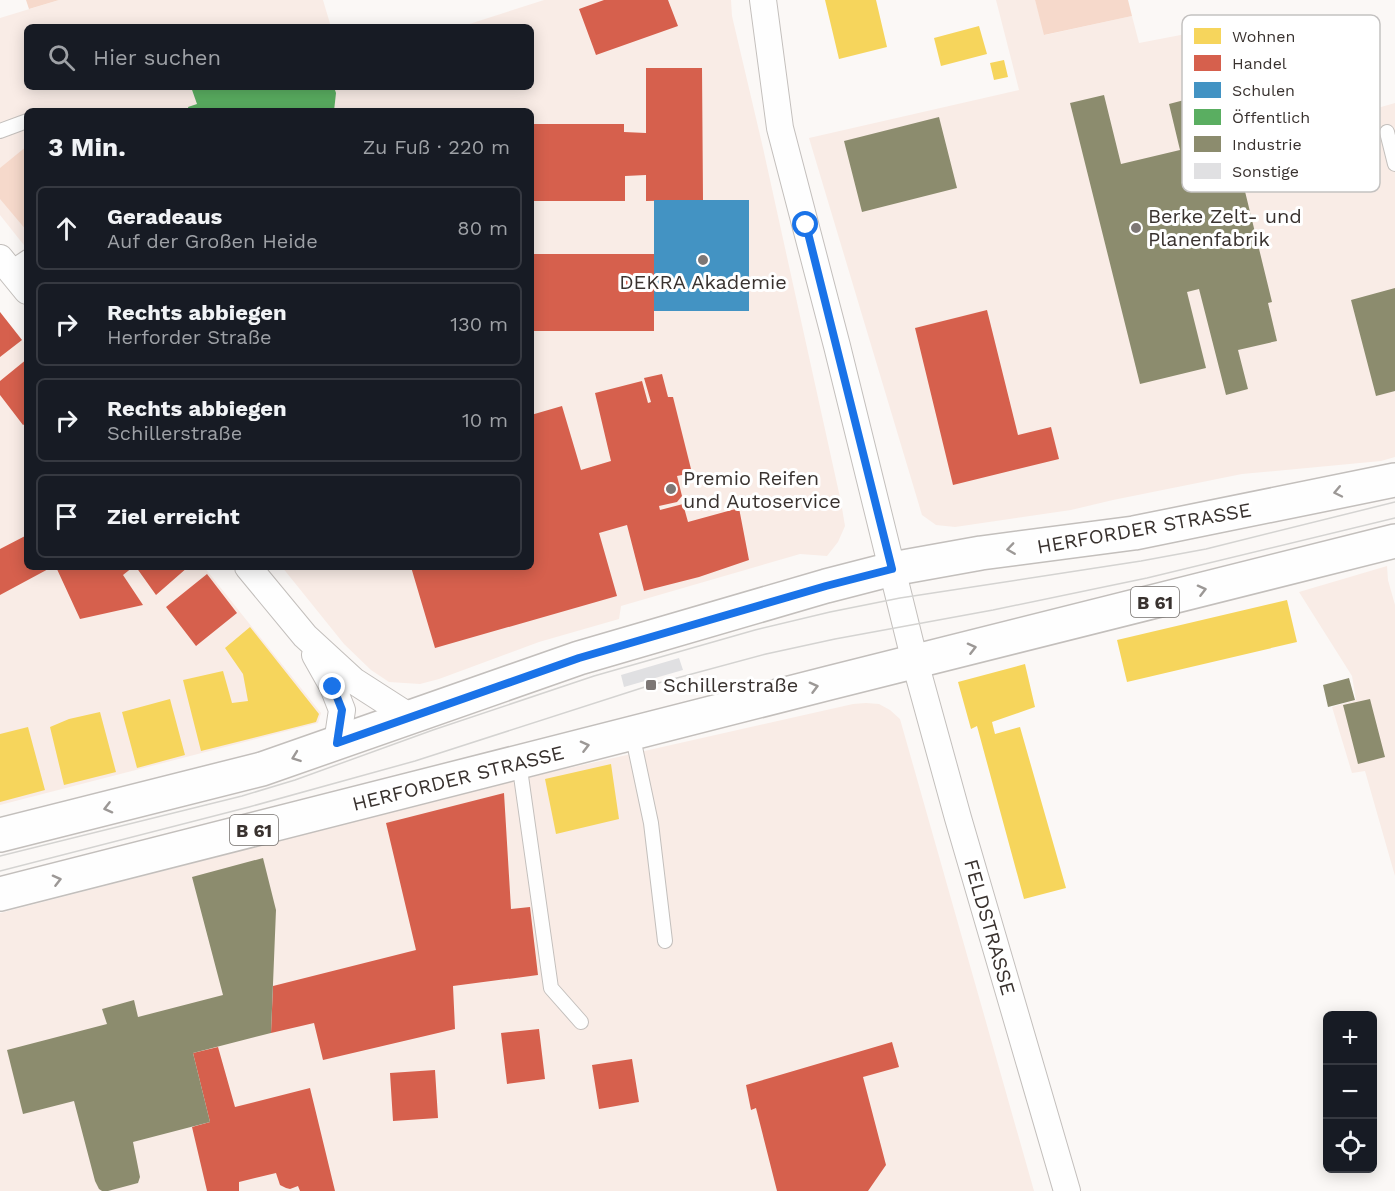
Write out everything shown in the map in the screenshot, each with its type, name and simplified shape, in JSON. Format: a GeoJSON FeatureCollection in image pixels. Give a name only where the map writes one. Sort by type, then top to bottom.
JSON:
{"type":"FeatureCollection","features":[{"type":"Feature","properties":{"kind":"main road","name":"HERFORDER STRASSE"},"geometry":{"type":"LineString","coordinates":[[0,835],[262,769],[579,658],[892,569],[981,553],[1134,533],[1395,480]]}},
{"type":"Feature","properties":{"kind":"main road","name":"HERFORDER STRASSE"},"geometry":{"type":"LineString","coordinates":[[0,894],[1395,541]]}},
{"type":"Feature","properties":{"kind":"street"},"geometry":{"type":"LineString","coordinates":[[763,0],[780,128],[837,346],[915,662]]}},
{"type":"Feature","properties":{"kind":"street"},"geometry":{"type":"LineString","coordinates":[[250,570],[305,636],[354,681],[410,717]]}},
{"type":"Feature","properties":{"kind":"street"},"geometry":{"type":"LineString","coordinates":[[305,636],[333,687],[342,710],[337,743]]}},
{"type":"Feature","properties":{"kind":"street","name":"FELDSTRASSE"},"geometry":{"type":"LineString","coordinates":[[915,662],[1067,1191]]}},
{"type":"Feature","properties":{"kind":"lane"},"geometry":{"type":"LineString","coordinates":[[0,131],[24,122]]}},
{"type":"Feature","properties":{"kind":"lane"},"geometry":{"type":"LineString","coordinates":[[1387,132],[1395,164]]}},
{"type":"Feature","properties":{"kind":"lane"},"geometry":{"type":"LineString","coordinates":[[632,733],[651,823],[665,941]]}},
{"type":"Feature","properties":{"kind":"lane"},"geometry":{"type":"LineString","coordinates":[[519,762],[551,988],[581,1022]]}},
{"type":"Feature","properties":{"kind":"shaded area"},"geometry":{"type":"Polygon","coordinates":[[[26,0],[59,0],[29,9],[26,0]]]}},
{"type":"Feature","properties":{"kind":"shaded area"},"geometry":{"type":"Polygon","coordinates":[[[59,0],[323,0],[330,24],[24,24],[24,90],[534,90],[534,24],[469,24],[544,0],[731,0],[732,16],[841,502],[845,526],[838,542],[827,556],[800,554],[621,606],[619,619],[539,642],[439,679],[420,684],[389,682],[371,670],[344,644],[284,570],[534,570],[534,108],[24,108],[24,245],[0,215],[0,18],[59,0]]]}},
{"type":"Feature","properties":{"kind":"shaded area"},"geometry":{"type":"Polygon","coordinates":[[[996,0],[1035,0],[1045,35],[1132,16],[1139,43],[1182,35],[1182,192],[1380,192],[1380,107],[1395,103],[1395,457],[1381,461],[1242,474],[1071,510],[955,527],[936,525],[922,515],[809,138],[1019,90],[996,0]]]}},
{"type":"Feature","properties":{"kind":"shaded area"},"geometry":{"type":"Polygon","coordinates":[[[1035,0],[1128,0],[1132,16],[1044,35],[1035,0]]]}},
{"type":"Feature","properties":{"kind":"shaded area"},"geometry":{"type":"Polygon","coordinates":[[[24,148],[24,227],[0,199],[0,168],[24,148]]]}},
{"type":"Feature","properties":{"kind":"shaded area"},"geometry":{"type":"Polygon","coordinates":[[[0,312],[24,342],[24,570],[206,570],[321,713],[318,723],[0,805],[0,312]]]}},
{"type":"Feature","properties":{"kind":"shaded area"},"geometry":{"type":"Polygon","coordinates":[[[1387,566],[1388,580],[1395,605],[1395,876],[1365,771],[1352,773],[1332,707],[1356,700],[1352,676],[1299,592],[1387,566]]]}},
{"type":"Feature","properties":{"kind":"shaded area"},"geometry":{"type":"Polygon","coordinates":[[[853,704],[879,704],[900,719],[1034,1191],[0,1191],[0,913],[516,780],[853,704]]]}},
{"type":"Feature","properties":{"kind":"building: Wohnen"},"geometry":{"type":"Polygon","coordinates":[[[825,0],[876,0],[887,47],[839,59],[825,0]]]}},
{"type":"Feature","properties":{"kind":"building: Wohnen"},"geometry":{"type":"Polygon","coordinates":[[[979,26],[987,54],[941,66],[934,38],[979,26]]]}},
{"type":"Feature","properties":{"kind":"building: Wohnen"},"geometry":{"type":"Polygon","coordinates":[[[1004,60],[1008,77],[994,80],[990,63],[1004,60]]]}},
{"type":"Feature","properties":{"kind":"building: Wohnen"},"geometry":{"type":"Polygon","coordinates":[[[1287,600],[1297,642],[1127,682],[1117,640],[1287,600]]]}},
{"type":"Feature","properties":{"kind":"building: Wohnen"},"geometry":{"type":"Polygon","coordinates":[[[250,627],[319,714],[316,722],[201,751],[183,680],[223,671],[232,703],[248,701],[243,674],[225,648],[250,627]]]}},
{"type":"Feature","properties":{"kind":"building: Wohnen"},"geometry":{"type":"Polygon","coordinates":[[[1025,664],[1035,707],[992,722],[995,734],[1020,727],[1066,888],[1024,899],[977,726],[971,729],[958,682],[1025,664]]]}},
{"type":"Feature","properties":{"kind":"building: Wohnen"},"geometry":{"type":"Polygon","coordinates":[[[170,699],[185,755],[137,768],[122,712],[170,699]]]}},
{"type":"Feature","properties":{"kind":"building: Wohnen"},"geometry":{"type":"Polygon","coordinates":[[[100,712],[116,772],[64,785],[50,727],[69,719],[100,712]]]}},
{"type":"Feature","properties":{"kind":"building: Wohnen"},"geometry":{"type":"Polygon","coordinates":[[[28,727],[45,790],[0,802],[0,734],[28,727]]]}},
{"type":"Feature","properties":{"kind":"building: Wohnen"},"geometry":{"type":"Polygon","coordinates":[[[611,764],[619,819],[556,834],[545,779],[611,764]]]}},
{"type":"Feature","properties":{"kind":"building: Handel"},"geometry":{"type":"Polygon","coordinates":[[[604,0],[668,0],[678,26],[596,55],[579,9],[604,0]]]}},
{"type":"Feature","properties":{"kind":"building: Handel"},"geometry":{"type":"Polygon","coordinates":[[[646,68],[702,68],[703,200],[646,201],[646,175],[625,176],[625,201],[534,201],[534,124],[624,124],[624,132],[646,133],[646,68]]]}},
{"type":"Feature","properties":{"kind":"building: Handel"},"geometry":{"type":"Polygon","coordinates":[[[534,254],[654,254],[654,331],[534,331],[534,254]]]}},
{"type":"Feature","properties":{"kind":"building: Handel"},"geometry":{"type":"Polygon","coordinates":[[[987,310],[1018,435],[1051,427],[1059,459],[953,485],[915,328],[987,310]]]}},
{"type":"Feature","properties":{"kind":"building: Handel"},"geometry":{"type":"Polygon","coordinates":[[[0,312],[22,340],[0,357],[0,312]]]}},
{"type":"Feature","properties":{"kind":"building: Handel"},"geometry":{"type":"Polygon","coordinates":[[[24,361],[24,424],[0,395],[0,381],[24,361]]]}},
{"type":"Feature","properties":{"kind":"building: Handel"},"geometry":{"type":"Polygon","coordinates":[[[662,374],[668,397],[673,397],[692,473],[677,476],[682,496],[677,502],[659,506],[660,510],[683,504],[688,522],[739,508],[749,560],[699,577],[644,591],[627,525],[599,533],[617,596],[435,648],[412,570],[534,570],[534,414],[562,406],[581,470],[611,461],[595,393],[642,381],[648,403],[651,402],[644,378],[662,374]]]}},
{"type":"Feature","properties":{"kind":"building: Handel"},"geometry":{"type":"Polygon","coordinates":[[[24,537],[24,570],[46,570],[0,595],[0,549],[24,537]]]}},
{"type":"Feature","properties":{"kind":"building: Handel"},"geometry":{"type":"Polygon","coordinates":[[[57,570],[129,570],[123,575],[143,605],[80,619],[57,570]]]}},
{"type":"Feature","properties":{"kind":"building: Handel"},"geometry":{"type":"Polygon","coordinates":[[[138,570],[185,570],[156,595],[138,570]]]}},
{"type":"Feature","properties":{"kind":"building: Handel"},"geometry":{"type":"Polygon","coordinates":[[[207,574],[237,613],[196,646],[166,607],[207,574]]]}},
{"type":"Feature","properties":{"kind":"building: Handel"},"geometry":{"type":"Polygon","coordinates":[[[504,793],[511,909],[530,907],[538,975],[453,986],[455,1029],[323,1060],[314,1023],[271,1033],[273,986],[416,950],[386,823],[504,793]]]}},
{"type":"Feature","properties":{"kind":"building: Handel"},"geometry":{"type":"Polygon","coordinates":[[[539,1029],[545,1079],[507,1084],[501,1033],[539,1029]]]}},
{"type":"Feature","properties":{"kind":"building: Handel"},"geometry":{"type":"Polygon","coordinates":[[[892,1042],[899,1067],[863,1077],[886,1165],[868,1191],[777,1191],[756,1108],[751,1110],[746,1085],[892,1042]]]}},
{"type":"Feature","properties":{"kind":"building: Handel"},"geometry":{"type":"Polygon","coordinates":[[[218,1047],[235,1107],[310,1088],[335,1191],[300,1191],[298,1186],[286,1188],[280,1185],[276,1173],[239,1182],[239,1191],[207,1191],[192,1127],[210,1122],[193,1053],[218,1047]]]}},
{"type":"Feature","properties":{"kind":"building: Handel"},"geometry":{"type":"Polygon","coordinates":[[[632,1059],[639,1102],[599,1109],[592,1065],[632,1059]]]}},
{"type":"Feature","properties":{"kind":"building: Handel"},"geometry":{"type":"Polygon","coordinates":[[[435,1070],[438,1118],[393,1121],[390,1073],[435,1070]]]}},
{"type":"Feature","properties":{"kind":"building: Schulen"},"geometry":{"type":"Polygon","coordinates":[[[654,200],[749,200],[749,311],[654,311],[654,200]]]}},
{"type":"Feature","properties":{"kind":"building: Öffentlich"},"geometry":{"type":"Polygon","coordinates":[[[192,90],[335,90],[336,93],[334,108],[188,108],[197,104],[192,90]]]}},
{"type":"Feature","properties":{"kind":"building: Industrie"},"geometry":{"type":"Polygon","coordinates":[[[1104,95],[1121,164],[1180,150],[1169,104],[1182,101],[1182,192],[1245,192],[1272,302],[1268,303],[1277,341],[1238,350],[1248,389],[1226,395],[1199,289],[1187,292],[1206,368],[1140,384],[1070,103],[1104,95]]]}},
{"type":"Feature","properties":{"kind":"building: Industrie"},"geometry":{"type":"Polygon","coordinates":[[[939,117],[957,188],[862,212],[844,141],[939,117]]]}},
{"type":"Feature","properties":{"kind":"building: Industrie"},"geometry":{"type":"Polygon","coordinates":[[[1395,288],[1395,391],[1376,396],[1351,300],[1395,288]]]}},
{"type":"Feature","properties":{"kind":"building: Industrie"},"geometry":{"type":"Polygon","coordinates":[[[1349,678],[1355,700],[1328,707],[1323,685],[1349,678]]]}},
{"type":"Feature","properties":{"kind":"building: Industrie"},"geometry":{"type":"Polygon","coordinates":[[[1370,699],[1385,757],[1358,764],[1343,705],[1370,699]]]}},
{"type":"Feature","properties":{"kind":"building: Industrie"},"geometry":{"type":"Polygon","coordinates":[[[263,858],[276,910],[271,1033],[193,1053],[210,1122],[133,1142],[140,1177],[138,1183],[102,1191],[95,1181],[74,1101],[23,1114],[7,1050],[107,1024],[102,1009],[134,1000],[138,1017],[223,995],[192,877],[263,858]]]}},
{"type":"Feature","properties":{"kind":"building: Sonstige"},"geometry":{"type":"Polygon","coordinates":[[[679,658],[683,670],[624,687],[621,675],[679,658]]]}},
{"type":"Feature","properties":{"kind":"tram line"},"geometry":{"type":"LineString","coordinates":[[0,856],[242,796],[295,780],[433,730],[594,676],[755,630],[900,598],[1206,549],[1395,502]]}},
{"type":"Feature","properties":{"kind":"tram line"},"geometry":{"type":"LineString","coordinates":[[0,871],[249,807],[415,761],[651,685],[766,654],[1147,578],[1395,518]]}},
{"type":"Feature","properties":{"kind":"place","name":"Berke Zelt- und Planenfabrik"},"geometry":{"type":"Point","coordinates":[1136,228]}},
{"type":"Feature","properties":{"kind":"place","name":"DEKRA Akademie"},"geometry":{"type":"Point","coordinates":[703,260]}},
{"type":"Feature","properties":{"kind":"place","name":"Premio Reifen und Autoservice"},"geometry":{"type":"Point","coordinates":[671,489]}},
{"type":"Feature","properties":{"kind":"place","name":"Schillerstraße"},"geometry":{"type":"Point","coordinates":[651,685]}},
{"type":"Feature","properties":{"kind":"route"},"geometry":{"type":"LineString","coordinates":[[333,687],[342,710],[337,743],[579,658],[892,569],[806,225]]}}]}
